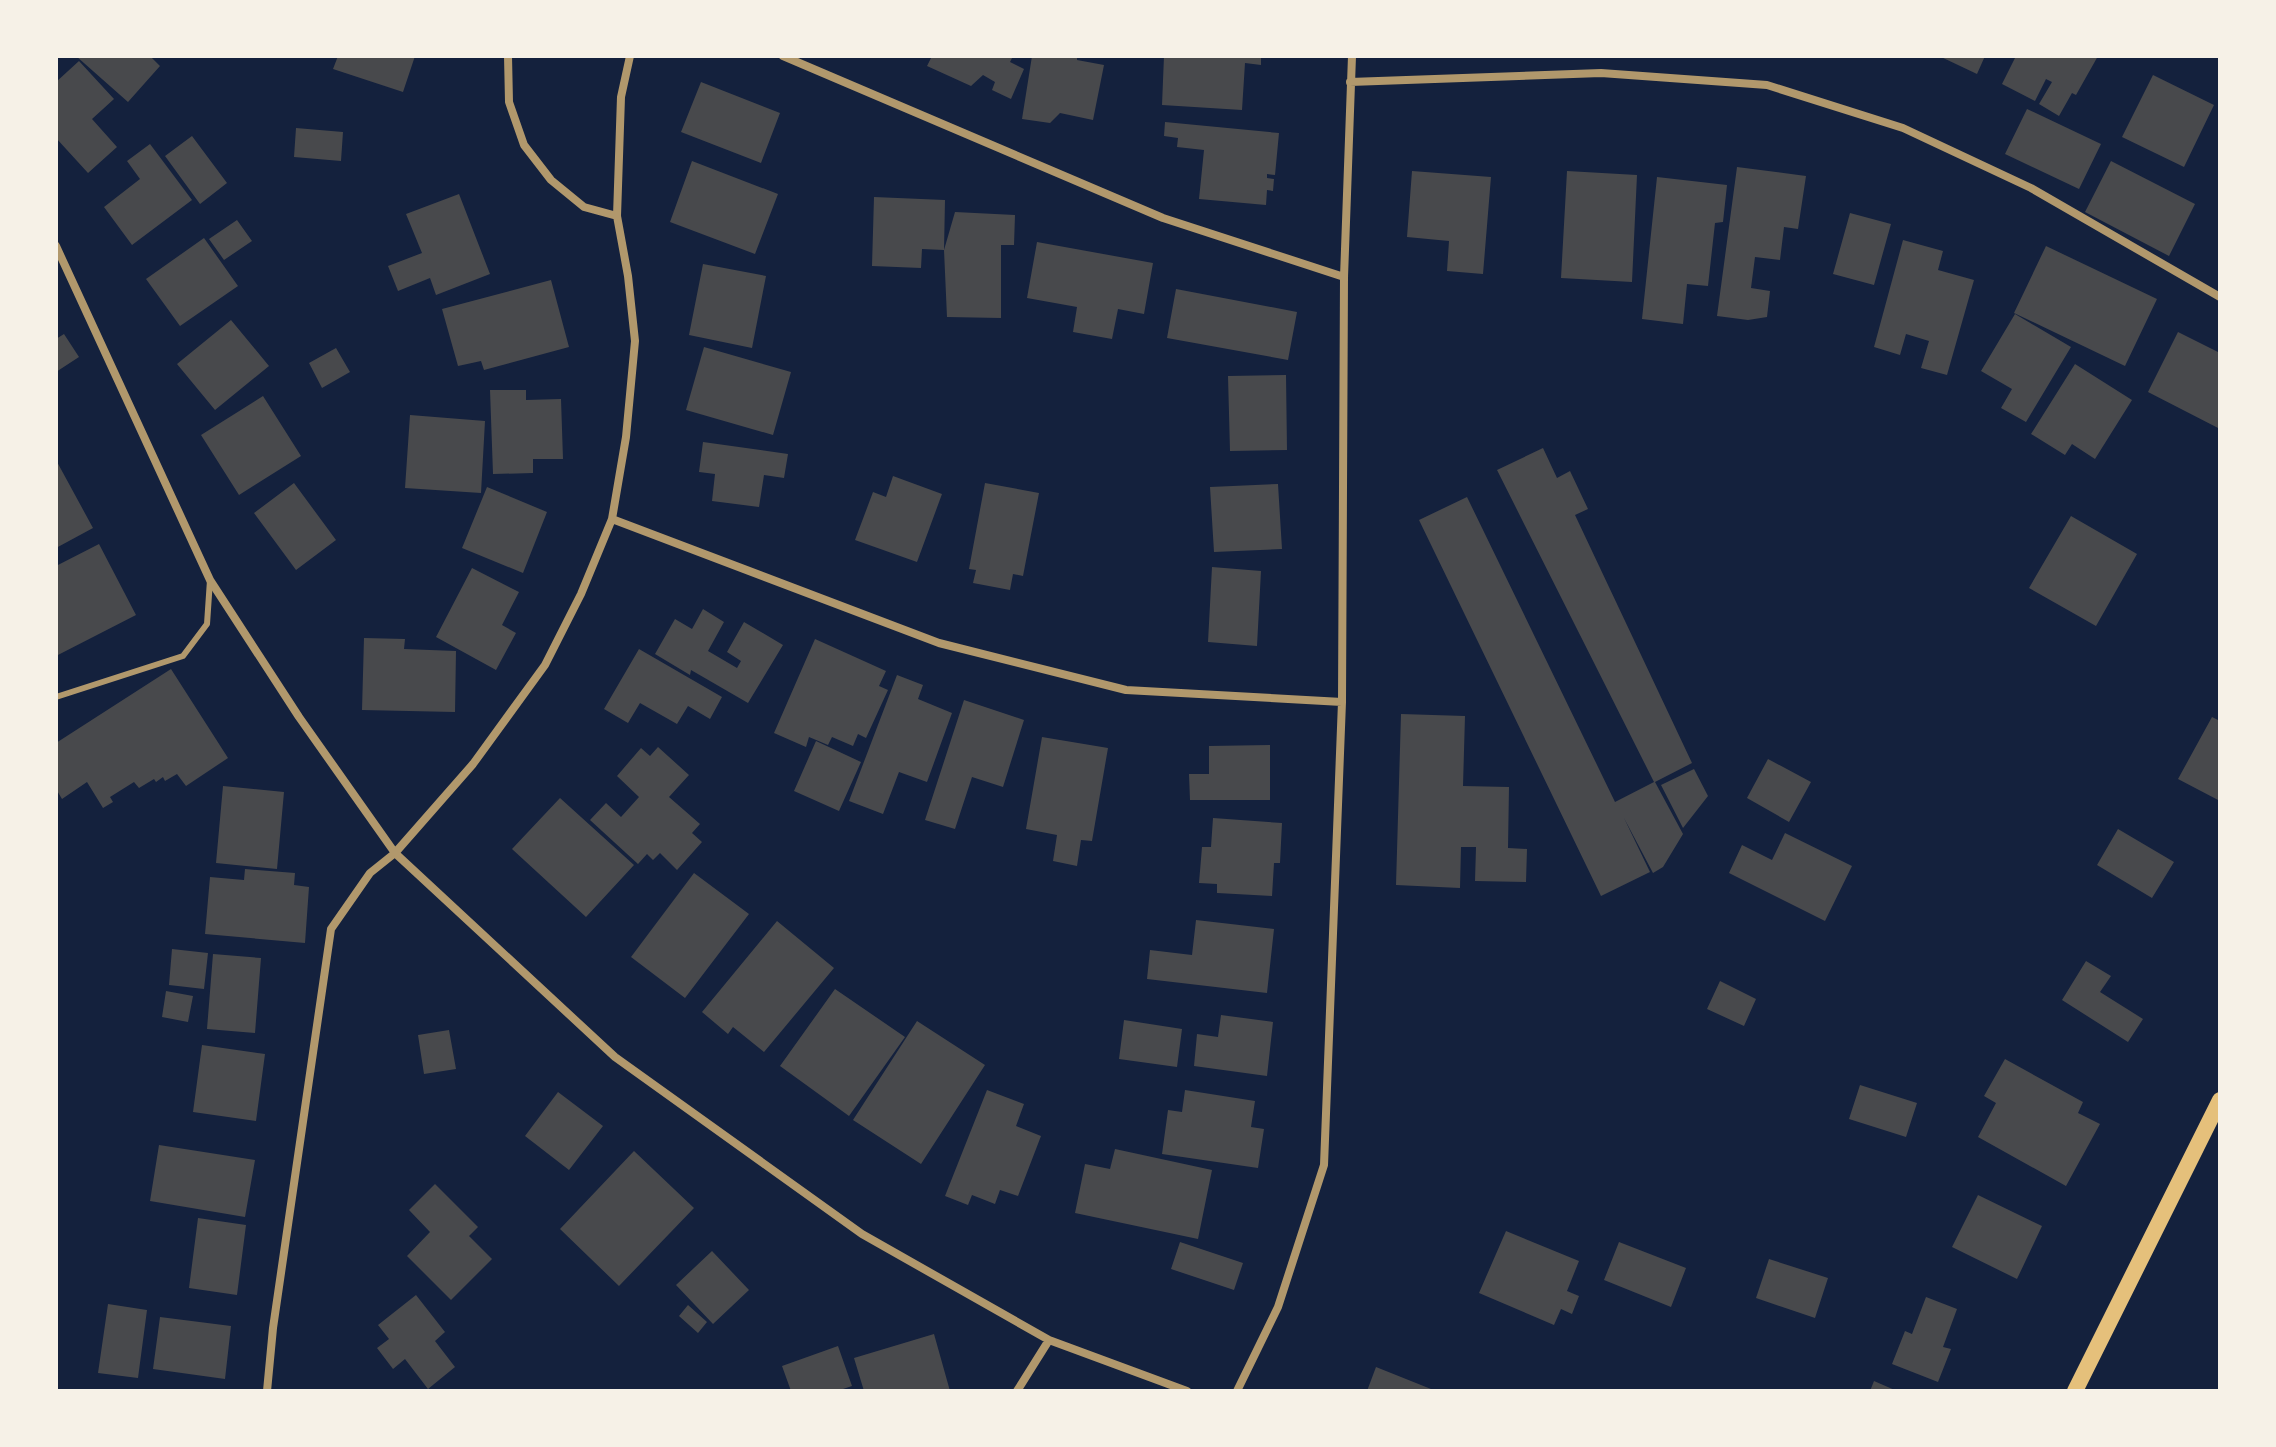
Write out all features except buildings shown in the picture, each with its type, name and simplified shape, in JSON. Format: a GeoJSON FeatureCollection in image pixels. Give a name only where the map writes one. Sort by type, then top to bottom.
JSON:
{"type":"FeatureCollection","features":[{"type":"Feature","properties":{"kind":"main road"},"geometry":{"type":"LineString","coordinates":[[2075,1391],[2220,1100]]}},
{"type":"Feature","properties":{"kind":"street"},"geometry":{"type":"LineString","coordinates":[[508,56],[509,102],[524,145],[551,180],[584,207],[617,216]]}},
{"type":"Feature","properties":{"kind":"street"},"geometry":{"type":"LineString","coordinates":[[267,1391],[273,1328],[331,929],[370,873],[395,853],[473,764],[545,665],[581,594],[612,519],[626,437],[635,341],[617,216],[621,97],[630,56]]}},
{"type":"Feature","properties":{"kind":"street"},"geometry":{"type":"LineString","coordinates":[[783,56],[1163,218],[1344,277]]}},
{"type":"Feature","properties":{"kind":"street"},"geometry":{"type":"LineString","coordinates":[[1237,1391],[1278,1307],[1324,1165],[1342,702],[1344,277],[1352,56]]}},
{"type":"Feature","properties":{"kind":"street"},"geometry":{"type":"LineString","coordinates":[[1350,82],[1601,73],[1767,85],[1917,134],[2031,188],[2220,297]]}},
{"type":"Feature","properties":{"kind":"street"},"geometry":{"type":"LineString","coordinates":[[56,246],[210,580],[299,717],[395,853],[615,1057],[862,1234],[1049,1340],[1187,1391]]}},
{"type":"Feature","properties":{"kind":"street"},"geometry":{"type":"LineString","coordinates":[[612,519],[939,643],[1126,690],[1342,702]]}},
{"type":"Feature","properties":{"kind":"street"},"geometry":{"type":"LineString","coordinates":[[1017,1391],[1049,1340]]}},
{"type":"Feature","properties":{"kind":"lane"},"geometry":{"type":"LineString","coordinates":[[56,697],[183,656],[207,624],[210,580]]}}]}
